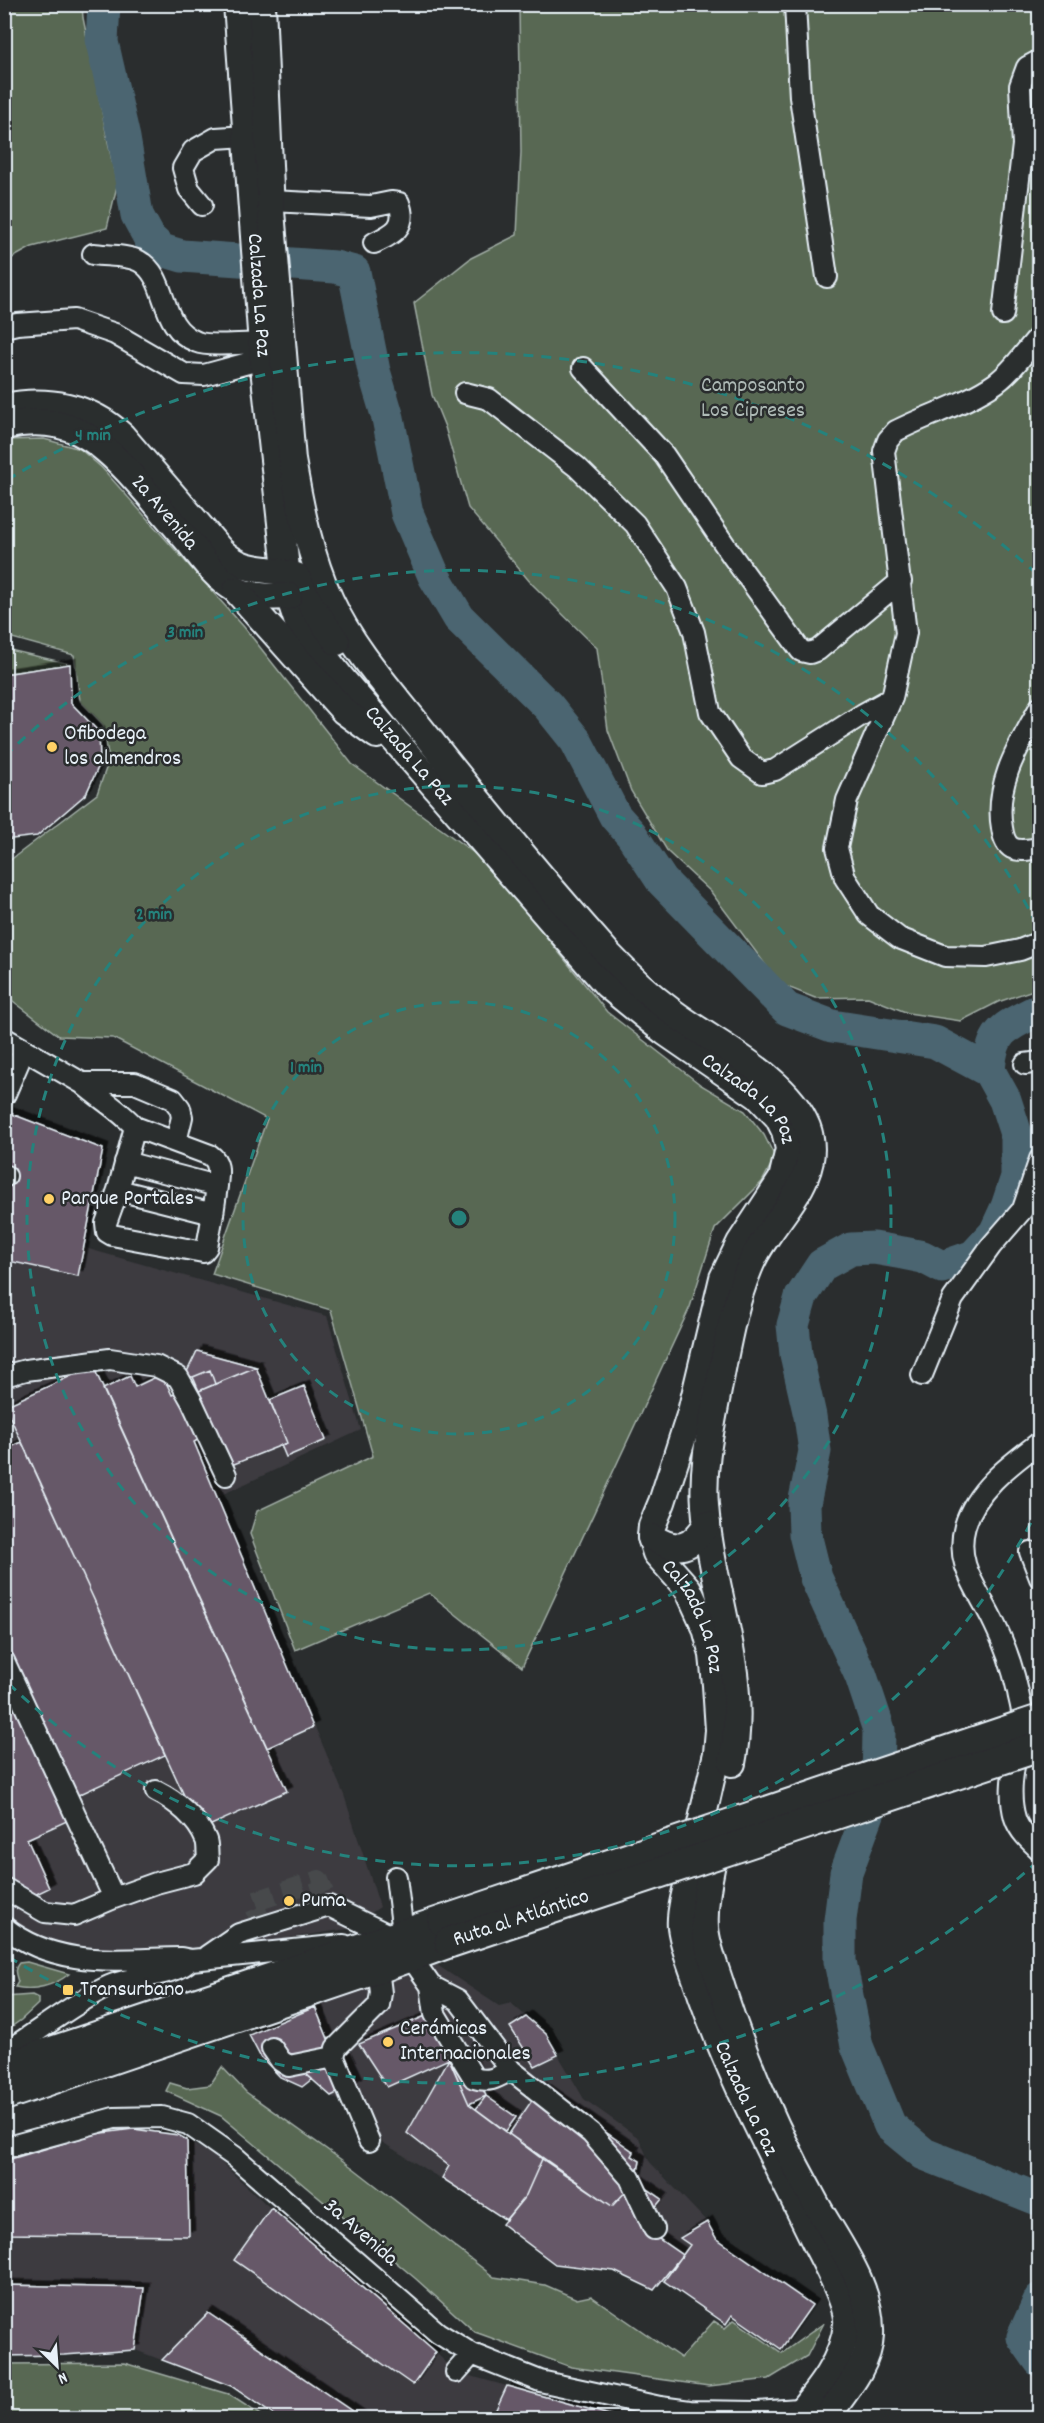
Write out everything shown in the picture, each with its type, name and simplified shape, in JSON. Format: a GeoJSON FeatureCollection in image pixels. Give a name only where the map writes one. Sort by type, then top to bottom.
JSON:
{"type":"FeatureCollection","features":[{"type":"Feature","properties":{"kind":"highway","name":"Ruta al Atlántico"},"geometry":{"type":"LineString","coordinates":[[446,1931],[1040,1720]]}},
{"type":"Feature","properties":{"kind":"highway","name":"Ruta al Atlántico"},"geometry":{"type":"LineString","coordinates":[[4,2068],[1040,1746]]}},
{"type":"Feature","properties":{"kind":"highway","name":"Ruta al Atlántico"},"geometry":{"type":"LineString","coordinates":[[4,2095],[391,1947]]}},
{"type":"Feature","properties":{"kind":"main road","name":"Calzada La Paz"},"geometry":{"type":"LineString","coordinates":[[237,4],[246,136],[265,209]]}},
{"type":"Feature","properties":{"kind":"main road","name":"Calzada La Paz"},"geometry":{"type":"LineString","coordinates":[[262,4],[268,301],[263,351],[287,584],[294,615],[304,632],[410,759],[607,985],[648,1019],[766,1103],[778,1117],[787,1138],[788,1158],[782,1179],[740,1243],[723,1278],[691,1412],[652,1526],[651,1537],[656,1553],[688,1588],[698,1608],[711,1648],[716,1685],[719,1730],[717,1753],[684,1899],[681,1919],[684,1938],[707,2011],[729,2065],[772,2159],[859,2324]]}},
{"type":"Feature","properties":{"kind":"main road","name":"Calzada La Paz"},"geometry":{"type":"LineString","coordinates":[[268,301],[287,412],[298,496],[323,586],[351,637],[375,672],[484,808],[620,967],[670,1011],[774,1082],[799,1110],[806,1126],[811,1148],[804,1183],[773,1225],[752,1259],[725,1353],[705,1467],[707,1524],[733,1655],[737,1700],[737,1729],[733,1758],[705,1914],[706,1936],[725,1999],[765,2100],[799,2172],[858,2280],[859,2324],[844,2346],[815,2413]]}},
{"type":"Feature","properties":{"kind":"main road","name":"2a Avenida"},"geometry":{"type":"LineString","coordinates":[[4,407],[32,403],[64,405],[96,416],[110,424],[130,444],[221,551],[234,562],[261,570],[287,584]]}},
{"type":"Feature","properties":{"kind":"main road","name":"2a Avenida"},"geometry":{"type":"LineString","coordinates":[[4,426],[37,422],[63,424],[77,429],[103,445],[151,496],[213,571],[236,590],[262,595],[287,584]]}},
{"type":"Feature","properties":{"kind":"main road"},"geometry":{"type":"LineString","coordinates":[[287,584],[299,579],[311,605],[343,651],[375,672]]}},
{"type":"Feature","properties":{"kind":"main road"},"geometry":{"type":"LineString","coordinates":[[236,590],[344,711],[410,759]]}},
{"type":"Feature","properties":{"kind":"main road"},"geometry":{"type":"LineString","coordinates":[[651,1537],[673,1547],[684,1546],[694,1543],[707,1524]]}},
{"type":"Feature","properties":{"kind":"street"},"geometry":{"type":"LineString","coordinates":[[795,4],[800,97],[827,277]]}},
{"type":"Feature","properties":{"kind":"street"},"geometry":{"type":"LineString","coordinates":[[1003,314],[1023,145],[1020,86],[1027,68],[1040,60]]}},
{"type":"Feature","properties":{"kind":"street"},"geometry":{"type":"LineString","coordinates":[[202,205],[189,189],[183,168],[193,151],[216,138],[246,136]]}},
{"type":"Feature","properties":{"kind":"street"},"geometry":{"type":"LineString","coordinates":[[265,209],[371,206],[393,234],[374,243]]}},
{"type":"Feature","properties":{"kind":"street"},"geometry":{"type":"LineString","coordinates":[[93,254],[136,259],[145,265],[155,277],[169,316],[178,330],[198,343],[263,351]]}},
{"type":"Feature","properties":{"kind":"street"},"geometry":{"type":"LineString","coordinates":[[4,327],[74,320],[115,334],[184,374],[204,375],[263,351]]}},
{"type":"Feature","properties":{"kind":"street"},"geometry":{"type":"LineString","coordinates":[[1040,335],[1015,365],[997,382],[965,400],[896,431],[888,440],[884,451],[902,581],[906,633],[892,698],[847,800],[837,848],[845,878],[869,915],[899,938],[945,956],[986,957],[1020,950],[1040,942]]}},
{"type":"Feature","properties":{"kind":"street"},"geometry":{"type":"LineString","coordinates":[[583,368],[664,455],[733,558],[801,651],[810,653],[818,650],[902,581]]}},
{"type":"Feature","properties":{"kind":"street"},"geometry":{"type":"LineString","coordinates":[[465,393],[489,399],[577,467],[635,524],[682,599],[694,632],[710,712],[741,758],[752,767],[762,773],[775,770],[892,698]]}},
{"type":"Feature","properties":{"kind":"street"},"geometry":{"type":"LineString","coordinates":[[1040,707],[1014,756],[1003,787],[1000,814],[1004,838],[1011,848],[1022,850],[1040,848]]}},
{"type":"Feature","properties":{"kind":"street"},"geometry":{"type":"LineString","coordinates":[[4,1038],[82,1083],[101,1099],[122,1112],[135,1127],[210,1155],[217,1160],[217,1186],[213,1214],[207,1248],[202,1252],[112,1235],[107,1232],[106,1223],[118,1190],[135,1127]]}},
{"type":"Feature","properties":{"kind":"street"},"geometry":{"type":"LineString","coordinates":[[5,1094],[24,1050]]}},
{"type":"Feature","properties":{"kind":"street"},"geometry":{"type":"LineString","coordinates":[[82,1083],[135,1083],[173,1100],[180,1108],[182,1117],[176,1142]]}},
{"type":"Feature","properties":{"kind":"street"},"geometry":{"type":"LineString","coordinates":[[122,1112],[135,1083]]}},
{"type":"Feature","properties":{"kind":"street"},"geometry":{"type":"LineString","coordinates":[[922,1375],[953,1299],[991,1246],[1023,1209],[1040,1159]]}},
{"type":"Feature","properties":{"kind":"street"},"geometry":{"type":"LineString","coordinates":[[125,1162],[217,1186]]}},
{"type":"Feature","properties":{"kind":"street"},"geometry":{"type":"LineString","coordinates":[[118,1190],[213,1214]]}},
{"type":"Feature","properties":{"kind":"street"},"geometry":{"type":"LineString","coordinates":[[4,1377],[26,1370],[110,1359],[156,1366],[178,1377],[226,1475]]}},
{"type":"Feature","properties":{"kind":"street"},"geometry":{"type":"LineString","coordinates":[[1040,1442],[1009,1466],[977,1499],[965,1526],[961,1553],[967,1572],[995,1624],[1016,1685],[1022,1712],[1012,1787],[1015,1819],[1027,1838],[1040,1850]]}},
{"type":"Feature","properties":{"kind":"street"},"geometry":{"type":"LineString","coordinates":[[1030,1552],[1040,1578]]}},
{"type":"Feature","properties":{"kind":"street"},"geometry":{"type":"LineString","coordinates":[[4,1661],[114,1898]]}},
{"type":"Feature","properties":{"kind":"street"},"geometry":{"type":"LineString","coordinates":[[4,1888],[45,1912],[74,1915],[156,1883],[194,1873],[208,1859],[206,1840],[189,1816],[172,1800],[156,1791]]}},
{"type":"Feature","properties":{"kind":"street"},"geometry":{"type":"LineString","coordinates":[[369,2141],[334,2057],[336,2048],[378,2005],[391,1947],[396,1877]]}},
{"type":"Feature","properties":{"kind":"street"},"geometry":{"type":"LineString","coordinates":[[4,2053],[108,1987],[180,1969],[239,1934],[329,1906],[391,1947],[430,1986],[458,2000],[511,2070],[591,2133],[630,2178],[654,2229]]}},
{"type":"Feature","properties":{"kind":"street"},"geometry":{"type":"LineString","coordinates":[[4,1927],[20,1939],[44,1950],[82,1959],[198,1959],[391,1947]]}},
{"type":"Feature","properties":{"kind":"street"},"geometry":{"type":"LineString","coordinates":[[4,1938],[42,1958],[82,1965],[121,1966],[129,1969],[130,1974],[126,1981]]}},
{"type":"Feature","properties":{"kind":"street"},"geometry":{"type":"LineString","coordinates":[[430,1986],[435,2013],[474,2078],[485,2082],[494,2080],[511,2070]]}},
{"type":"Feature","properties":{"kind":"street"},"geometry":{"type":"LineString","coordinates":[[272,2048],[281,2061],[290,2066],[334,2057]]}},
{"type":"Feature","properties":{"kind":"street","name":"3a Avenida"},"geometry":{"type":"LineString","coordinates":[[4,2148],[114,2118],[162,2117],[188,2124],[235,2157],[438,2333],[472,2354],[540,2381],[692,2415],[757,2412],[815,2413]]}},
{"type":"Feature","properties":{"kind":"street"},"geometry":{"type":"LineString","coordinates":[[456,2372],[472,2354]]}},
{"type":"Feature","properties":{"kind":"shaded area"},"geometry":{"type":"Polygon","coordinates":[[[4,1111],[103,1149],[85,1248],[327,1316],[361,1430],[217,1497],[344,1795],[380,1907],[347,1929],[202,1952],[158,1953],[64,1947],[35,1939],[5,1918],[4,1111]]]}},
{"type":"Feature","properties":{"kind":"shaded area"},"geometry":{"type":"Polygon","coordinates":[[[433,1958],[437,1965],[499,2006],[511,2003],[546,2034],[584,2099],[639,2138],[649,2161],[707,2222],[716,2238],[812,2305],[781,2349],[732,2315],[726,2324],[664,2282],[654,2290],[614,2271],[555,2264],[502,2224],[505,2219],[353,2124],[360,2112],[331,2096],[333,2051],[315,2007],[402,1967],[433,1958]]]}},
{"type":"Feature","properties":{"kind":"shaded area"},"geometry":{"type":"Polygon","coordinates":[[[133,2129],[178,2135],[214,2156],[267,2205],[386,2305],[456,2372],[624,2418],[278,2418],[231,2386],[135,2350],[5,2356],[5,2160],[95,2134],[133,2129]]]}},
{"type":"Feature","properties":{"kind":"green space"},"geometry":{"type":"Polygon","coordinates":[[[5,4],[82,5],[117,186],[107,228],[32,247],[5,262],[5,4]]]}},
{"type":"Feature","properties":{"kind":"green space","name":"Camposanto Los Cipreses"},"geometry":{"type":"Polygon","coordinates":[[[519,5],[1039,5],[1039,988],[998,1002],[961,1021],[908,1013],[868,997],[815,998],[780,984],[711,892],[668,852],[631,791],[608,730],[597,648],[531,583],[468,508],[445,427],[432,395],[414,303],[471,258],[517,235],[521,152],[519,5]]]}},
{"type":"Feature","properties":{"kind":"green space"},"geometry":{"type":"Polygon","coordinates":[[[44,439],[80,449],[102,468],[244,627],[352,764],[485,861],[607,1012],[701,1085],[745,1111],[764,1135],[775,1157],[762,1182],[715,1229],[690,1307],[522,1667],[429,1593],[295,1650],[250,1534],[257,1511],[373,1456],[331,1310],[212,1274],[267,1119],[113,1038],[59,1036],[5,995],[5,864],[97,794],[109,760],[103,725],[80,701],[74,655],[5,636],[5,440],[44,439]]]}},
{"type":"Feature","properties":{"kind":"green space"},"geometry":{"type":"Polygon","coordinates":[[[5,645],[14,651],[70,664],[5,674],[5,645]]]}},
{"type":"Feature","properties":{"kind":"green space"},"geometry":{"type":"Polygon","coordinates":[[[27,1962],[69,1974],[57,1982],[44,1986],[15,1987],[18,1982],[16,1968],[19,1963],[27,1962]]]}},
{"type":"Feature","properties":{"kind":"green space"},"geometry":{"type":"Polygon","coordinates":[[[32,1995],[38,1998],[38,2004],[5,2031],[5,1997],[32,1995]]]}},
{"type":"Feature","properties":{"kind":"green space"},"geometry":{"type":"Polygon","coordinates":[[[222,2067],[246,2092],[353,2168],[494,2277],[545,2285],[577,2299],[591,2296],[681,2358],[714,2321],[725,2328],[734,2320],[782,2353],[824,2323],[807,2356],[769,2379],[709,2386],[571,2367],[475,2332],[416,2279],[221,2116],[166,2091],[170,2083],[187,2088],[210,2085],[222,2067]]]}},
{"type":"Feature","properties":{"kind":"green space"},"geometry":{"type":"Polygon","coordinates":[[[124,2363],[228,2394],[265,2418],[5,2418],[5,2364],[124,2363]]]}},
{"type":"Feature","properties":{"kind":"building","name":"Ofibodega los almendros"},"geometry":{"type":"Polygon","coordinates":[[[70,664],[71,703],[99,732],[100,763],[86,794],[37,836],[4,840],[4,674],[70,664]]]}},
{"type":"Feature","properties":{"kind":"building","name":"Parque Portales"},"geometry":{"type":"Polygon","coordinates":[[[4,1111],[103,1149],[78,1276],[4,1260],[4,1111]]]}},
{"type":"Feature","properties":{"kind":"building"},"geometry":{"type":"Polygon","coordinates":[[[197,1351],[256,1367],[215,1384],[210,1370],[193,1377],[185,1376],[197,1351]]]}},
{"type":"Feature","properties":{"kind":"building"},"geometry":{"type":"Polygon","coordinates":[[[93,1366],[287,1791],[200,1830],[5,1406],[93,1366]]]}},
{"type":"Feature","properties":{"kind":"building"},"geometry":{"type":"Polygon","coordinates":[[[256,1367],[287,1443],[229,1466],[199,1391],[256,1367]]]}},
{"type":"Feature","properties":{"kind":"building"},"geometry":{"type":"Polygon","coordinates":[[[210,1370],[215,1384],[199,1391],[193,1377],[210,1370]]]}},
{"type":"Feature","properties":{"kind":"building"},"geometry":{"type":"Polygon","coordinates":[[[162,1374],[172,1395],[180,1392],[201,1438],[194,1442],[313,1727],[267,1748],[103,1389],[130,1376],[135,1387],[162,1374]]]}},
{"type":"Feature","properties":{"kind":"building"},"geometry":{"type":"Polygon","coordinates":[[[304,1386],[326,1440],[286,1457],[281,1445],[287,1443],[270,1400],[304,1386]]]}},
{"type":"Feature","properties":{"kind":"building"},"geometry":{"type":"Polygon","coordinates":[[[22,1442],[165,1755],[74,1797],[4,1647],[4,1450],[22,1442]]]}},
{"type":"Feature","properties":{"kind":"building"},"geometry":{"type":"Polygon","coordinates":[[[4,1684],[67,1821],[27,1839],[49,1888],[24,1900],[4,1884],[4,1684]]]}},
{"type":"Feature","properties":{"kind":"building"},"geometry":{"type":"Polygon","coordinates":[[[315,2007],[333,2051],[299,2068],[312,2079],[302,2087],[280,2077],[260,2056],[249,2035],[315,2007]]]}},
{"type":"Feature","properties":{"kind":"building"},"geometry":{"type":"Polygon","coordinates":[[[428,2015],[449,2059],[387,2087],[359,2044],[428,2015]]]}},
{"type":"Feature","properties":{"kind":"building"},"geometry":{"type":"Polygon","coordinates":[[[526,2017],[546,2034],[558,2055],[535,2066],[510,2027],[526,2017]]]}},
{"type":"Feature","properties":{"kind":"building"},"geometry":{"type":"Polygon","coordinates":[[[340,2047],[357,2083],[331,2096],[299,2068],[340,2047]]]}},
{"type":"Feature","properties":{"kind":"building"},"geometry":{"type":"Polygon","coordinates":[[[469,2058],[486,2096],[469,2104],[452,2065],[469,2058]]]}},
{"type":"Feature","properties":{"kind":"building"},"geometry":{"type":"Polygon","coordinates":[[[449,2059],[469,2104],[542,2159],[526,2195],[506,2220],[442,2178],[449,2166],[407,2133],[449,2059]]]}},
{"type":"Feature","properties":{"kind":"building"},"geometry":{"type":"Polygon","coordinates":[[[541,2087],[634,2152],[632,2156],[640,2161],[636,2181],[612,2206],[509,2134],[541,2087]]]}},
{"type":"Feature","properties":{"kind":"building"},"geometry":{"type":"Polygon","coordinates":[[[486,2096],[516,2117],[506,2131],[476,2109],[486,2096]]]}},
{"type":"Feature","properties":{"kind":"building"},"geometry":{"type":"Polygon","coordinates":[[[133,2129],[178,2135],[187,2140],[189,2236],[4,2234],[4,2161],[95,2134],[133,2129]]]}},
{"type":"Feature","properties":{"kind":"building"},"geometry":{"type":"Polygon","coordinates":[[[542,2159],[612,2206],[636,2181],[662,2199],[649,2215],[649,2232],[682,2255],[654,2290],[614,2271],[555,2264],[502,2224],[526,2195],[542,2159]]]}},
{"type":"Feature","properties":{"kind":"building"},"geometry":{"type":"Polygon","coordinates":[[[271,2208],[436,2352],[413,2385],[234,2260],[271,2208]]]}},
{"type":"Feature","properties":{"kind":"building"},"geometry":{"type":"Polygon","coordinates":[[[707,2222],[716,2238],[812,2305],[781,2349],[732,2315],[726,2324],[664,2281],[690,2245],[680,2238],[707,2222]]]}},
{"type":"Feature","properties":{"kind":"building"},"geometry":{"type":"Polygon","coordinates":[[[4,2285],[144,2288],[135,2350],[4,2356],[4,2285]]]}},
{"type":"Feature","properties":{"kind":"building"},"geometry":{"type":"Polygon","coordinates":[[[208,2313],[362,2418],[278,2418],[231,2386],[162,2360],[208,2313]]]}},
{"type":"Feature","properties":{"kind":"building"},"geometry":{"type":"Polygon","coordinates":[[[507,2386],[620,2418],[492,2418],[507,2386]]]}},
{"type":"Feature","properties":{"kind":"waterway"},"geometry":{"type":"LineString","coordinates":[[104,4],[102,42],[124,138],[137,215],[150,239],[162,250],[182,256],[335,267],[354,272],[374,371],[388,418],[407,513],[434,576],[459,618],[548,706],[576,741],[615,816],[631,834],[662,881],[787,1009],[832,1026],[935,1042],[989,1071],[1005,1100],[1017,1137],[1017,1177],[995,1233],[974,1256],[942,1267],[923,1257],[903,1253],[874,1248],[851,1249],[822,1265],[801,1297],[793,1325],[796,1354],[810,1416],[815,1451],[804,1504],[805,1534],[816,1578],[861,1676],[879,1730],[878,1787],[846,1873],[840,1920],[840,1961],[857,2046],[890,2126],[924,2154],[1040,2200]]}},
{"type":"Feature","properties":{"kind":"waterway"},"geometry":{"type":"LineString","coordinates":[[989,1071],[993,1046],[997,1037],[1009,1026],[1040,1009]]}},
{"type":"Feature","properties":{"kind":"waterway"},"geometry":{"type":"LineString","coordinates":[[1040,2299],[1023,2337],[1040,2361]]}},
{"type":"Feature","properties":{"kind":"tunnel"},"geometry":{"type":"LineString","coordinates":[[263,1927],[253,1902],[319,1880],[329,1906]]}},
{"type":"Feature","properties":{"kind":"place","name":"Ofibodega los almendros"},"geometry":{"type":"Point","coordinates":[52,747]}},
{"type":"Feature","properties":{"kind":"place","name":"Parque Portales"},"geometry":{"type":"Point","coordinates":[49,1199]}},
{"type":"Feature","properties":{"kind":"place","name":"Puma"},"geometry":{"type":"Point","coordinates":[289,1901]}},
{"type":"Feature","properties":{"kind":"place","name":"Transurbano"},"geometry":{"type":"Point","coordinates":[68,1990]}},
{"type":"Feature","properties":{"kind":"place","name":"Cerámicas Internacionales"},"geometry":{"type":"Point","coordinates":[388,2042]}}]}
